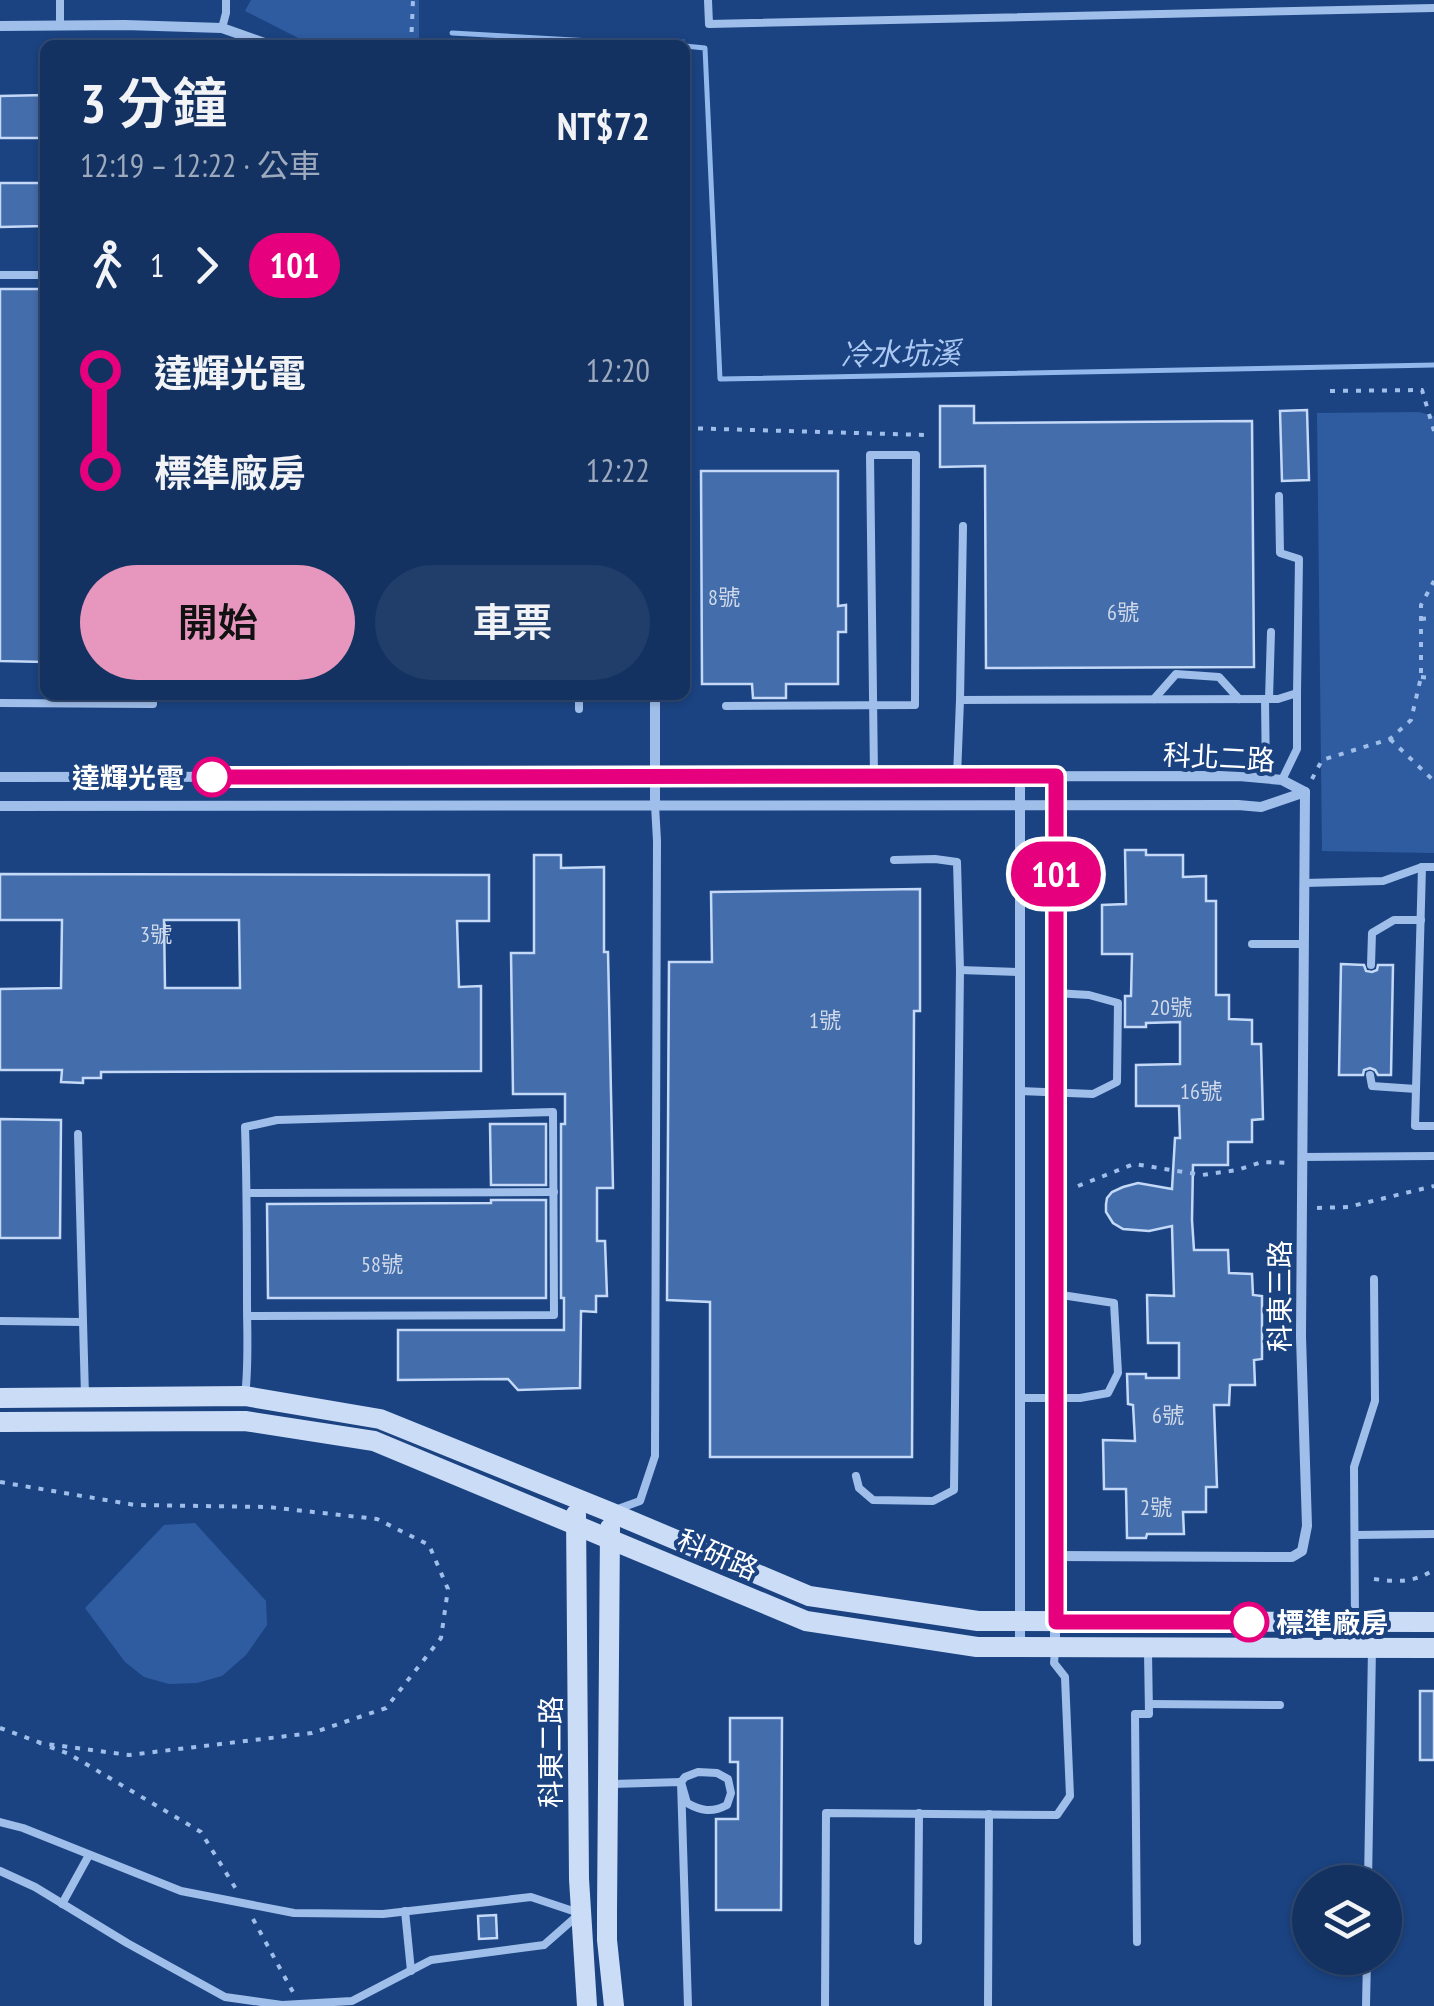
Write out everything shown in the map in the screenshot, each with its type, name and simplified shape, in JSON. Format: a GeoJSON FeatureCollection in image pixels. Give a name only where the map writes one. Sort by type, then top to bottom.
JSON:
{"type":"FeatureCollection","features":[{"type":"Feature","properties":{"kind":"street"},"geometry":{"type":"LineString","coordinates":[[0,26],[222,28],[256,40]]}},
{"type":"Feature","properties":{"kind":"street"},"geometry":{"type":"LineString","coordinates":[[655,700],[655,805]]}},
{"type":"Feature","properties":{"kind":"street"},"geometry":{"type":"LineString","coordinates":[[1020,776],[1020,1647]]}},
{"type":"Feature","properties":{"kind":"street"},"geometry":{"type":"LineString","coordinates":[[1056,776],[1056,1647]]}},
{"type":"Feature","properties":{"kind":"street","name":"科北二路"},"geometry":{"type":"LineString","coordinates":[[0,777],[1266,778],[1282,780],[1306,792]]}},
{"type":"Feature","properties":{"kind":"street","name":"科北二路"},"geometry":{"type":"LineString","coordinates":[[0,806],[1261,807],[1306,792]]}},
{"type":"Feature","properties":{"kind":"street","name":"科東三路"},"geometry":{"type":"LineString","coordinates":[[1056,1556],[1292,1557],[1302,1551],[1308,1526],[1301,1337],[1306,792]]}},
{"type":"Feature","properties":{"kind":"street","name":"科研路"},"geometry":{"type":"LineString","coordinates":[[0,1398],[245,1396],[380,1419],[809,1596],[978,1622],[1434,1622]]}},
{"type":"Feature","properties":{"kind":"street","name":"科研路"},"geometry":{"type":"LineString","coordinates":[[0,1422],[245,1421],[374,1441],[806,1621],[977,1647],[1434,1648]]}},
{"type":"Feature","properties":{"kind":"street","name":"科東二路"},"geometry":{"type":"LineString","coordinates":[[576,1498],[577,1784],[587,2006]]}},
{"type":"Feature","properties":{"kind":"street","name":"科東二路"},"geometry":{"type":"LineString","coordinates":[[610,1512],[607,1913],[614,2006]]}},
{"type":"Feature","properties":{"kind":"street"},"geometry":{"type":"LineString","coordinates":[[577,1784],[608,1784]]}},
{"type":"Feature","properties":{"kind":"street"},"geometry":{"type":"LineString","coordinates":[[580,1913],[607,1913]]}},
{"type":"Feature","properties":{"kind":"lane"},"geometry":{"type":"LineString","coordinates":[[60,0],[60,25]]}},
{"type":"Feature","properties":{"kind":"lane"},"geometry":{"type":"LineString","coordinates":[[222,28],[226,0]]}},
{"type":"Feature","properties":{"kind":"lane"},"geometry":{"type":"LineString","coordinates":[[708,0],[709,24],[1434,8]]}},
{"type":"Feature","properties":{"kind":"lane"},"geometry":{"type":"LineString","coordinates":[[0,275],[40,275]]}},
{"type":"Feature","properties":{"kind":"lane"},"geometry":{"type":"LineString","coordinates":[[726,706],[874,706],[915,705],[916,455],[870,455],[874,706],[874,776]]}},
{"type":"Feature","properties":{"kind":"lane"},"geometry":{"type":"LineString","coordinates":[[1280,496],[1280,554],[1299,559],[1296,750],[1282,780]]}},
{"type":"Feature","properties":{"kind":"lane"},"geometry":{"type":"LineString","coordinates":[[957,776],[963,526]]}},
{"type":"Feature","properties":{"kind":"lane"},"geometry":{"type":"LineString","coordinates":[[1266,778],[1270,632]]}},
{"type":"Feature","properties":{"kind":"lane"},"geometry":{"type":"LineString","coordinates":[[1154,699],[1176,674],[1219,677],[1238,699]]}},
{"type":"Feature","properties":{"kind":"lane"},"geometry":{"type":"LineString","coordinates":[[960,700],[1278,699],[1296,693]]}},
{"type":"Feature","properties":{"kind":"lane"},"geometry":{"type":"LineString","coordinates":[[0,703],[153,704],[153,700]]}},
{"type":"Feature","properties":{"kind":"lane"},"geometry":{"type":"LineString","coordinates":[[579,700],[580,709]]}},
{"type":"Feature","properties":{"kind":"lane"},"geometry":{"type":"LineString","coordinates":[[610,1512],[640,1502],[655,1456],[655,805]]}},
{"type":"Feature","properties":{"kind":"lane"},"geometry":{"type":"LineString","coordinates":[[856,1476],[859,1488],[873,1500],[933,1501],[954,1490],[960,970],[957,862],[935,858],[894,860]]}},
{"type":"Feature","properties":{"kind":"lane"},"geometry":{"type":"LineString","coordinates":[[1422,867],[1416,1126],[1434,1126]]}},
{"type":"Feature","properties":{"kind":"lane"},"geometry":{"type":"LineString","coordinates":[[1304,883],[1384,881],[1422,867],[1434,867]]}},
{"type":"Feature","properties":{"kind":"lane"},"geometry":{"type":"LineString","coordinates":[[1371,965],[1372,933],[1394,920],[1421,920]]}},
{"type":"Feature","properties":{"kind":"lane"},"geometry":{"type":"LineString","coordinates":[[1252,944],[1304,944]]}},
{"type":"Feature","properties":{"kind":"lane"},"geometry":{"type":"LineString","coordinates":[[960,970],[1020,972]]}},
{"type":"Feature","properties":{"kind":"lane"},"geometry":{"type":"LineString","coordinates":[[1020,1091],[1092,1094],[1117,1082],[1118,1002],[1056,993]]}},
{"type":"Feature","properties":{"kind":"lane"},"geometry":{"type":"LineString","coordinates":[[1370,1075],[1372,1086],[1416,1089]]}},
{"type":"Feature","properties":{"kind":"lane"},"geometry":{"type":"LineString","coordinates":[[245,1396],[246,1126],[276,1120],[553,1112],[554,1315],[247,1316]]}},
{"type":"Feature","properties":{"kind":"lane"},"geometry":{"type":"LineString","coordinates":[[78,1134],[85,1396]]}},
{"type":"Feature","properties":{"kind":"lane"},"geometry":{"type":"LineString","coordinates":[[1302,1157],[1434,1156]]}},
{"type":"Feature","properties":{"kind":"lane"},"geometry":{"type":"LineString","coordinates":[[248,1193],[554,1192]]}},
{"type":"Feature","properties":{"kind":"lane"},"geometry":{"type":"LineString","coordinates":[[1356,1622],[1354,1467],[1376,1401],[1374,1279]]}},
{"type":"Feature","properties":{"kind":"lane"},"geometry":{"type":"LineString","coordinates":[[1020,1398],[1080,1398],[1108,1393],[1118,1372],[1114,1303],[1056,1294]]}},
{"type":"Feature","properties":{"kind":"lane"},"geometry":{"type":"LineString","coordinates":[[0,1322],[82,1322]]}},
{"type":"Feature","properties":{"kind":"lane"},"geometry":{"type":"LineString","coordinates":[[1354,1534],[1434,1534]]}},
{"type":"Feature","properties":{"kind":"lane"},"geometry":{"type":"LineString","coordinates":[[826,2006],[826,1812],[1057,1815],[1070,1796],[1065,1677],[1054,1663],[1056,1647]]}},
{"type":"Feature","properties":{"kind":"lane"},"geometry":{"type":"LineString","coordinates":[[1137,1942],[1135,1714],[1149,1714],[1148,1647]]}},
{"type":"Feature","properties":{"kind":"lane"},"geometry":{"type":"LineString","coordinates":[[1368,1865],[1372,1648]]}},
{"type":"Feature","properties":{"kind":"lane"},"geometry":{"type":"LineString","coordinates":[[1149,1704],[1280,1705]]}},
{"type":"Feature","properties":{"kind":"lane"},"geometry":{"type":"LineString","coordinates":[[681,1782],[686,1802],[699,1810],[717,1810],[727,1805],[732,1792],[728,1778],[717,1773],[698,1772],[681,1782],[688,2006]]}},
{"type":"Feature","properties":{"kind":"lane"},"geometry":{"type":"LineString","coordinates":[[608,1784],[681,1782]]}},
{"type":"Feature","properties":{"kind":"lane"},"geometry":{"type":"LineString","coordinates":[[918,1941],[919,1814]]}},
{"type":"Feature","properties":{"kind":"lane"},"geometry":{"type":"LineString","coordinates":[[988,1814],[988,2006]]}},
{"type":"Feature","properties":{"kind":"lane"},"geometry":{"type":"LineString","coordinates":[[0,1822],[180,1891],[294,1912],[382,1914],[531,1897],[580,1913]]}},
{"type":"Feature","properties":{"kind":"lane"},"geometry":{"type":"LineString","coordinates":[[62,1904],[89,1854]]}},
{"type":"Feature","properties":{"kind":"lane"},"geometry":{"type":"LineString","coordinates":[[0,1871],[35,1887],[225,1997],[282,2005],[352,2001],[432,1960],[544,1945],[580,1913]]}},
{"type":"Feature","properties":{"kind":"lane"},"geometry":{"type":"LineString","coordinates":[[404,1911],[411,1971]]}},
{"type":"Feature","properties":{"kind":"lane"},"geometry":{"type":"LineString","coordinates":[[1366,2006],[1367,1975]]}},
{"type":"Feature","properties":{"kind":"path"},"geometry":{"type":"LineString","coordinates":[[411,40],[412,0]]}},
{"type":"Feature","properties":{"kind":"path"},"geometry":{"type":"LineString","coordinates":[[1330,391],[1422,390],[1434,431]]}},
{"type":"Feature","properties":{"kind":"path"},"geometry":{"type":"LineString","coordinates":[[690,428],[926,435]]}},
{"type":"Feature","properties":{"kind":"path"},"geometry":{"type":"LineString","coordinates":[[1306,792],[1322,760],[1390,739],[1411,720],[1421,676],[1421,606],[1434,581]]}},
{"type":"Feature","properties":{"kind":"path"},"geometry":{"type":"LineString","coordinates":[[1421,619],[1434,618]]}},
{"type":"Feature","properties":{"kind":"path"},"geometry":{"type":"LineString","coordinates":[[1421,676],[1434,678]]}},
{"type":"Feature","properties":{"kind":"path"},"geometry":{"type":"LineString","coordinates":[[1390,739],[1434,781]]}},
{"type":"Feature","properties":{"kind":"path"},"geometry":{"type":"LineString","coordinates":[[1078,1186],[1134,1164],[1202,1175],[1262,1162],[1290,1163]]}},
{"type":"Feature","properties":{"kind":"path"},"geometry":{"type":"LineString","coordinates":[[1302,1208],[1348,1207],[1434,1186]]}},
{"type":"Feature","properties":{"kind":"path"},"geometry":{"type":"LineString","coordinates":[[0,1482],[135,1505],[268,1506],[377,1519],[429,1545],[448,1589],[442,1638],[386,1708],[312,1733],[130,1756],[39,1743]]}},
{"type":"Feature","properties":{"kind":"path"},"geometry":{"type":"LineString","coordinates":[[1374,1579],[1401,1582],[1434,1570]]}},
{"type":"Feature","properties":{"kind":"path"},"geometry":{"type":"LineString","coordinates":[[0,1728],[69,1754],[200,1832],[299,2004]]}},
{"type":"Feature","properties":{"kind":"shaded area"},"geometry":{"type":"Polygon","coordinates":[[[251,0],[419,0],[419,40],[302,40],[245,11],[251,0]]]}},
{"type":"Feature","properties":{"kind":"shaded area"},"geometry":{"type":"Polygon","coordinates":[[[1419,412],[1434,416],[1434,853],[1322,851],[1317,413],[1419,412]]]}},
{"type":"Feature","properties":{"kind":"shaded area"},"geometry":{"type":"Polygon","coordinates":[[[195,1523],[266,1601],[267,1625],[246,1655],[222,1676],[197,1683],[169,1684],[144,1677],[125,1662],[85,1608],[164,1525],[195,1523]]]}},
{"type":"Feature","properties":{"kind":"building"},"geometry":{"type":"Polygon","coordinates":[[[40,95],[40,138],[0,138],[0,96],[40,95]]]}},
{"type":"Feature","properties":{"kind":"building"},"geometry":{"type":"Polygon","coordinates":[[[0,183],[40,183],[40,226],[0,227],[0,183]]]}},
{"type":"Feature","properties":{"kind":"building"},"geometry":{"type":"Polygon","coordinates":[[[0,289],[40,289],[40,662],[0,661],[0,289]]]}},
{"type":"Feature","properties":{"kind":"building"},"geometry":{"type":"Polygon","coordinates":[[[940,406],[974,406],[974,423],[1252,421],[1254,667],[986,668],[985,466],[940,467],[940,406]]]}},
{"type":"Feature","properties":{"kind":"building"},"geometry":{"type":"Polygon","coordinates":[[[1307,410],[1309,480],[1282,481],[1280,411],[1307,410]]]}},
{"type":"Feature","properties":{"kind":"building"},"geometry":{"type":"Polygon","coordinates":[[[701,471],[838,471],[838,606],[846,605],[846,632],[838,632],[838,684],[786,684],[786,698],[753,698],[752,684],[702,684],[701,471]]]}},
{"type":"Feature","properties":{"kind":"building"},"geometry":{"type":"Polygon","coordinates":[[[1125,850],[1146,850],[1146,855],[1183,855],[1183,877],[1206,876],[1206,901],[1216,901],[1216,995],[1229,995],[1229,1019],[1252,1020],[1252,1044],[1261,1044],[1263,1119],[1252,1120],[1252,1142],[1228,1142],[1228,1165],[1193,1165],[1192,1220],[1194,1250],[1228,1250],[1229,1273],[1252,1274],[1253,1295],[1262,1296],[1262,1359],[1254,1360],[1255,1385],[1230,1385],[1229,1405],[1214,1405],[1217,1487],[1206,1487],[1206,1512],[1183,1512],[1184,1534],[1147,1534],[1146,1538],[1127,1538],[1126,1489],[1104,1489],[1103,1440],[1135,1441],[1127,1374],[1179,1378],[1179,1343],[1148,1343],[1147,1295],[1174,1296],[1172,1226],[1149,1231],[1123,1229],[1113,1223],[1106,1204],[1112,1192],[1138,1183],[1172,1189],[1175,1138],[1180,1138],[1179,1106],[1136,1106],[1136,1065],[1180,1064],[1180,1022],[1125,1027],[1125,996],[1131,996],[1132,954],[1102,954],[1102,905],[1126,904],[1125,850]]]}},
{"type":"Feature","properties":{"kind":"building"},"geometry":{"type":"Polygon","coordinates":[[[534,855],[561,855],[561,868],[604,867],[613,1188],[597,1188],[597,1241],[605,1241],[607,1296],[596,1296],[596,1312],[581,1311],[580,1388],[518,1390],[508,1379],[398,1380],[398,1330],[564,1330],[561,1124],[565,1124],[565,1094],[513,1094],[511,953],[534,953],[534,855]]]}},
{"type":"Feature","properties":{"kind":"building"},"geometry":{"type":"Polygon","coordinates":[[[0,874],[489,875],[489,921],[457,921],[459,987],[481,986],[481,1071],[101,1072],[101,1078],[83,1078],[83,1083],[61,1082],[62,1070],[0,1070],[0,989],[61,988],[62,920],[0,920],[0,874]],[[164,920],[165,988],[240,988],[239,920],[164,920]]]}},
{"type":"Feature","properties":{"kind":"building"},"geometry":{"type":"Polygon","coordinates":[[[920,889],[920,1011],[914,1011],[912,1457],[710,1457],[710,1302],[667,1300],[669,962],[712,962],[711,892],[920,889]]]}},
{"type":"Feature","properties":{"kind":"building"},"geometry":{"type":"Polygon","coordinates":[[[1341,964],[1364,965],[1366,971],[1372,972],[1378,965],[1393,965],[1391,1075],[1378,1075],[1370,1068],[1363,1075],[1339,1075],[1341,964]]]}},
{"type":"Feature","properties":{"kind":"building"},"geometry":{"type":"Polygon","coordinates":[[[0,1119],[61,1120],[60,1238],[0,1238],[0,1119]]]}},
{"type":"Feature","properties":{"kind":"building"},"geometry":{"type":"Polygon","coordinates":[[[490,1124],[546,1124],[546,1185],[491,1185],[490,1124]]]}},
{"type":"Feature","properties":{"kind":"building"},"geometry":{"type":"Polygon","coordinates":[[[546,1200],[546,1298],[268,1298],[267,1204],[546,1200]]]}},
{"type":"Feature","properties":{"kind":"building"},"geometry":{"type":"Polygon","coordinates":[[[1420,1691],[1434,1691],[1434,1760],[1420,1760],[1420,1691]]]}},
{"type":"Feature","properties":{"kind":"building"},"geometry":{"type":"Polygon","coordinates":[[[730,1718],[782,1718],[781,1910],[716,1910],[716,1819],[738,1819],[738,1762],[730,1762],[730,1718]]]}},
{"type":"Feature","properties":{"kind":"building"},"geometry":{"type":"Polygon","coordinates":[[[496,1915],[497,1938],[479,1939],[478,1916],[496,1915]]]}},
{"type":"Feature","properties":{"kind":"waterway","name":"冷水坑溪"},"geometry":{"type":"LineString","coordinates":[[452,33],[574,40]]}},
{"type":"Feature","properties":{"kind":"waterway","name":"冷水坑溪"},"geometry":{"type":"LineString","coordinates":[[690,46],[705,48],[720,379],[1434,365]]}},
{"type":"Feature","properties":{"kind":"bus line","name":"101"},"geometry":{"type":"LineString","coordinates":[[212,777],[1056,776],[1056,1622],[1249,1622]]}},
{"type":"Feature","properties":{"kind":"place","name":"達輝光電"},"geometry":{"type":"Point","coordinates":[212,777]}},
{"type":"Feature","properties":{"kind":"place","name":"標準廠房"},"geometry":{"type":"Point","coordinates":[1249,1622]}}]}
